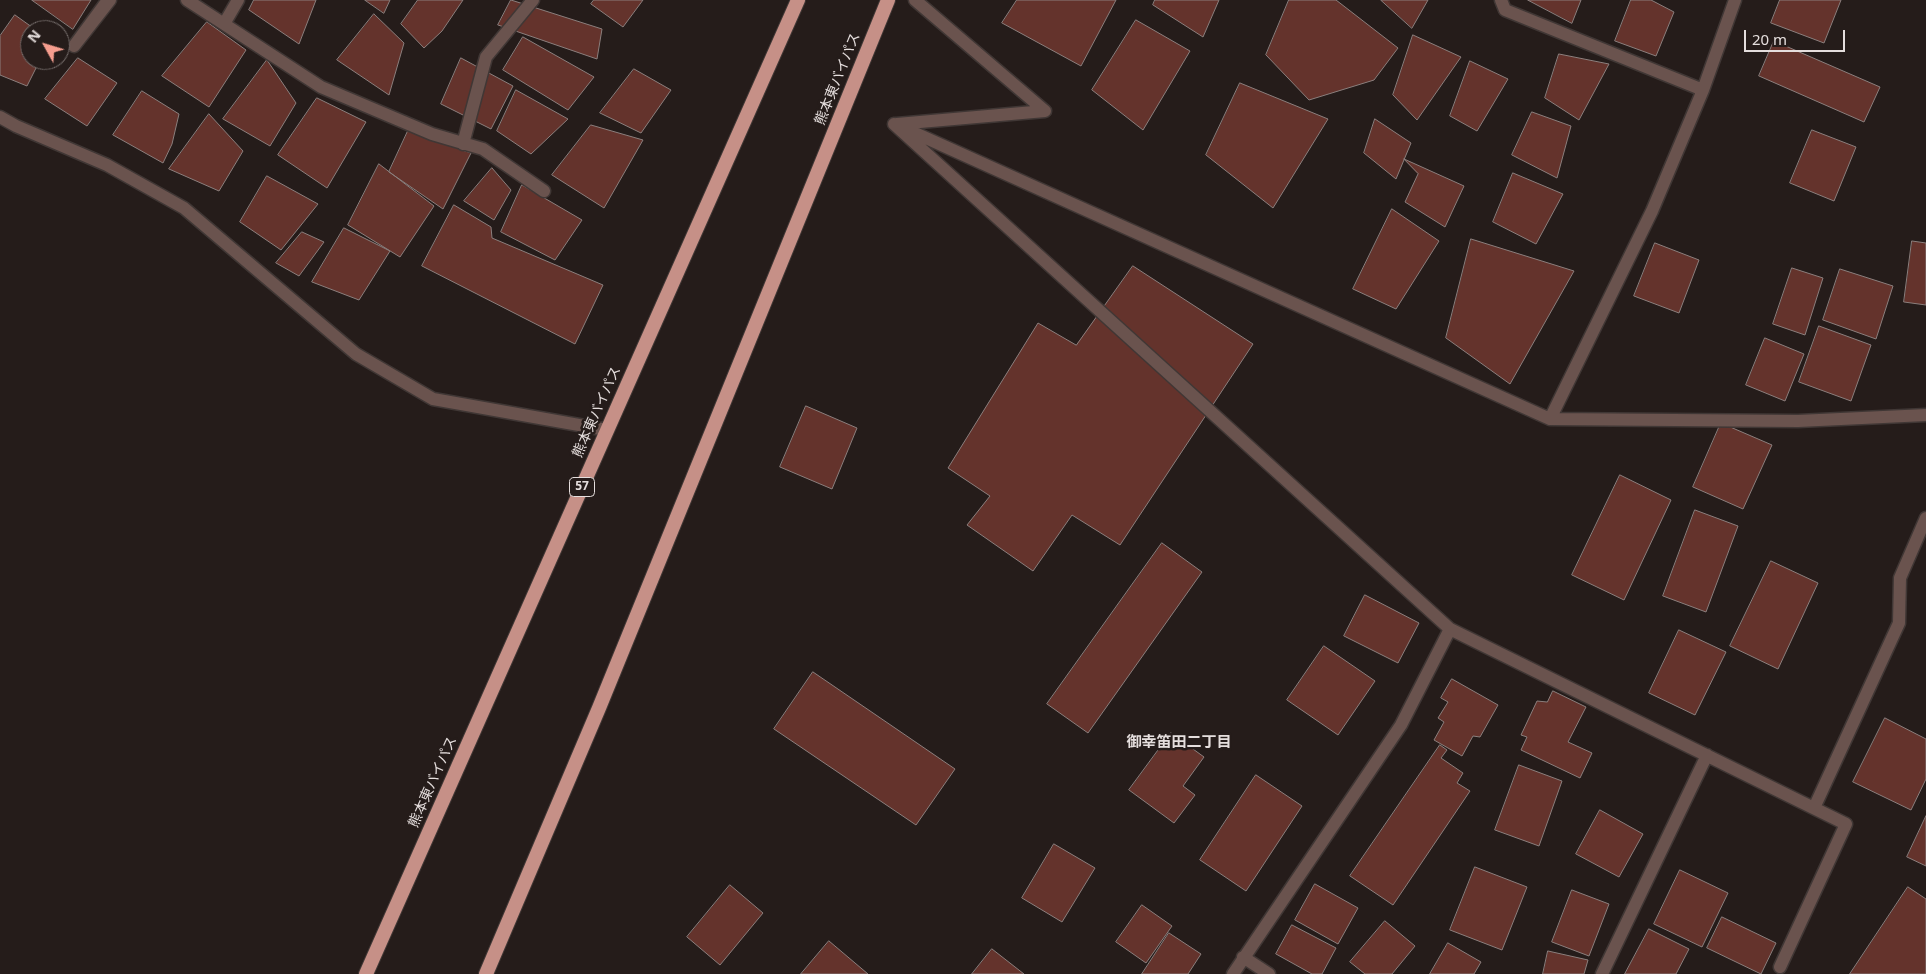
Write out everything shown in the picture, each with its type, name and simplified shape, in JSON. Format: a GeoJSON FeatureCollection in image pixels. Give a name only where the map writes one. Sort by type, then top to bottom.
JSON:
{"type":"FeatureCollection","features":[{"type":"Feature","properties":{"kind":"highway","name":"熊本東バイパス"},"geometry":{"type":"LineString","coordinates":[[366,974],[798,0]]}},
{"type":"Feature","properties":{"kind":"highway","name":"熊本東バイパス"},"geometry":{"type":"LineString","coordinates":[[486,974],[599,708],[888,0]]}},
{"type":"Feature","properties":{"kind":"street"},"geometry":{"type":"LineString","coordinates":[[187,0],[320,87],[432,134],[483,149],[544,191]]}},
{"type":"Feature","properties":{"kind":"street"},"geometry":{"type":"LineString","coordinates":[[224,24],[238,0]]}},
{"type":"Feature","properties":{"kind":"street"},"geometry":{"type":"LineString","coordinates":[[463,144],[486,57],[533,0]]}},
{"type":"Feature","properties":{"kind":"street"},"geometry":{"type":"LineString","coordinates":[[894,124],[1045,111],[915,0]]}},
{"type":"Feature","properties":{"kind":"street"},"geometry":{"type":"LineString","coordinates":[[1501,0],[1505,10],[1703,90]]}},
{"type":"Feature","properties":{"kind":"street"},"geometry":{"type":"LineString","coordinates":[[1550,419],[1652,211],[1703,90],[1735,0]]}},
{"type":"Feature","properties":{"kind":"street"},"geometry":{"type":"LineString","coordinates":[[0,117],[16,126],[107,165],[184,208],[356,354],[433,399],[607,430]]}},
{"type":"Feature","properties":{"kind":"street"},"geometry":{"type":"LineString","coordinates":[[894,124],[1550,419],[1798,421],[1926,415]]}},
{"type":"Feature","properties":{"kind":"street"},"geometry":{"type":"LineString","coordinates":[[894,124],[1450,629],[1846,824],[1780,967]]}},
{"type":"Feature","properties":{"kind":"street"},"geometry":{"type":"LineString","coordinates":[[1814,808],[1899,623],[1900,578],[1926,518]]}},
{"type":"Feature","properties":{"kind":"street"},"geometry":{"type":"LineString","coordinates":[[1232,974],[1401,725],[1450,629]]}},
{"type":"Feature","properties":{"kind":"street"},"geometry":{"type":"LineString","coordinates":[[1602,974],[1707,755]]}},
{"type":"Feature","properties":{"kind":"street"},"geometry":{"type":"LineString","coordinates":[[1243,957],[1269,974]]}},
{"type":"Feature","properties":{"kind":"building"},"geometry":{"type":"Polygon","coordinates":[[[32,0],[91,0],[73,29],[70,27],[70,20],[60,20],[32,0]]]}},
{"type":"Feature","properties":{"kind":"building"},"geometry":{"type":"Polygon","coordinates":[[[254,0],[316,0],[299,44],[249,10],[254,0]]]}},
{"type":"Feature","properties":{"kind":"building"},"geometry":{"type":"Polygon","coordinates":[[[365,0],[390,0],[384,13],[365,0]]]}},
{"type":"Feature","properties":{"kind":"building"},"geometry":{"type":"Polygon","coordinates":[[[418,0],[463,0],[442,31],[424,48],[401,24],[418,0]]]}},
{"type":"Feature","properties":{"kind":"building"},"geometry":{"type":"Polygon","coordinates":[[[511,0],[602,29],[597,59],[498,25],[511,0]]]}},
{"type":"Feature","properties":{"kind":"building"},"geometry":{"type":"Polygon","coordinates":[[[594,0],[643,0],[623,27],[591,4],[594,0]]]}},
{"type":"Feature","properties":{"kind":"building"},"geometry":{"type":"Polygon","coordinates":[[[1017,0],[1116,0],[1081,66],[1002,23],[1017,0]]]}},
{"type":"Feature","properties":{"kind":"building"},"geometry":{"type":"Polygon","coordinates":[[[1155,0],[1219,0],[1203,37],[1153,5],[1155,0]]]}},
{"type":"Feature","properties":{"kind":"building"},"geometry":{"type":"Polygon","coordinates":[[[1289,0],[1336,0],[1398,48],[1374,80],[1309,100],[1266,55],[1289,0]]]}},
{"type":"Feature","properties":{"kind":"building"},"geometry":{"type":"Polygon","coordinates":[[[1381,0],[1428,0],[1412,28],[1381,0]]]}},
{"type":"Feature","properties":{"kind":"building"},"geometry":{"type":"Polygon","coordinates":[[[1528,0],[1581,0],[1572,23],[1528,0]]]}},
{"type":"Feature","properties":{"kind":"building"},"geometry":{"type":"Polygon","coordinates":[[[1631,0],[1651,0],[1674,12],[1656,56],[1615,41],[1631,0]]]}},
{"type":"Feature","properties":{"kind":"building"},"geometry":{"type":"Polygon","coordinates":[[[1780,0],[1841,0],[1824,43],[1771,23],[1780,0]]]}},
{"type":"Feature","properties":{"kind":"building"},"geometry":{"type":"Polygon","coordinates":[[[374,14],[404,43],[389,95],[337,60],[374,14]]]}},
{"type":"Feature","properties":{"kind":"building"},"geometry":{"type":"Polygon","coordinates":[[[15,15],[22,20],[20,20],[20,70],[35,70],[27,86],[0,75],[0,36],[15,15]]]}},
{"type":"Feature","properties":{"kind":"building"},"geometry":{"type":"Polygon","coordinates":[[[1136,20],[1190,51],[1143,130],[1092,90],[1136,20]]]}},
{"type":"Feature","properties":{"kind":"building"},"geometry":{"type":"Polygon","coordinates":[[[207,22],[246,50],[209,107],[162,76],[207,22]]]}},
{"type":"Feature","properties":{"kind":"building"},"geometry":{"type":"Polygon","coordinates":[[[1413,35],[1461,57],[1417,120],[1393,95],[1413,35]]]}},
{"type":"Feature","properties":{"kind":"building"},"geometry":{"type":"Polygon","coordinates":[[[523,37],[594,77],[568,110],[503,70],[523,37]]]}},
{"type":"Feature","properties":{"kind":"building"},"geometry":{"type":"Polygon","coordinates":[[[1774,41],[1880,87],[1864,122],[1759,76],[1774,41]]]}},
{"type":"Feature","properties":{"kind":"building"},"geometry":{"type":"Polygon","coordinates":[[[1559,54],[1609,64],[1579,120],[1545,98],[1559,54]]]}},
{"type":"Feature","properties":{"kind":"building"},"geometry":{"type":"Polygon","coordinates":[[[78,58],[117,83],[87,126],[45,99],[78,58]]]}},
{"type":"Feature","properties":{"kind":"building"},"geometry":{"type":"Polygon","coordinates":[[[461,58],[513,86],[491,129],[441,104],[461,58]]]}},
{"type":"Feature","properties":{"kind":"building"},"geometry":{"type":"Polygon","coordinates":[[[267,60],[296,103],[270,146],[223,119],[267,60]]]}},
{"type":"Feature","properties":{"kind":"building"},"geometry":{"type":"Polygon","coordinates":[[[1470,61],[1508,79],[1477,131],[1450,116],[1470,61]]]}},
{"type":"Feature","properties":{"kind":"building"},"geometry":{"type":"Polygon","coordinates":[[[634,69],[671,90],[641,133],[600,113],[634,69]]]}},
{"type":"Feature","properties":{"kind":"building"},"geometry":{"type":"Polygon","coordinates":[[[1240,83],[1328,119],[1273,208],[1206,155],[1240,83]]]}},
{"type":"Feature","properties":{"kind":"building"},"geometry":{"type":"Polygon","coordinates":[[[516,90],[568,119],[531,154],[497,131],[516,90]]]}},
{"type":"Feature","properties":{"kind":"building"},"geometry":{"type":"Polygon","coordinates":[[[142,91],[179,114],[172,144],[163,163],[113,135],[142,91]]]}},
{"type":"Feature","properties":{"kind":"building"},"geometry":{"type":"Polygon","coordinates":[[[317,98],[366,122],[327,188],[278,155],[317,98]]]}},
{"type":"Feature","properties":{"kind":"building"},"geometry":{"type":"Polygon","coordinates":[[[1532,112],[1571,126],[1557,178],[1512,155],[1532,112]]]}},
{"type":"Feature","properties":{"kind":"building"},"geometry":{"type":"Polygon","coordinates":[[[209,114],[243,151],[219,191],[169,169],[209,114]]]}},
{"type":"Feature","properties":{"kind":"building"},"geometry":{"type":"Polygon","coordinates":[[[1375,119],[1411,143],[1396,179],[1364,153],[1375,119]]]}},
{"type":"Feature","properties":{"kind":"building"},"geometry":{"type":"Polygon","coordinates":[[[591,125],[643,140],[604,208],[552,175],[591,125]]]}},
{"type":"Feature","properties":{"kind":"building"},"geometry":{"type":"Polygon","coordinates":[[[1812,130],[1856,147],[1834,201],[1790,183],[1812,130]]]}},
{"type":"Feature","properties":{"kind":"building"},"geometry":{"type":"Polygon","coordinates":[[[408,131],[471,153],[443,209],[389,172],[408,131]]]}},
{"type":"Feature","properties":{"kind":"building"},"geometry":{"type":"Polygon","coordinates":[[[1404,159],[1464,186],[1445,227],[1405,202],[1418,174],[1404,159]]]}},
{"type":"Feature","properties":{"kind":"building"},"geometry":{"type":"Polygon","coordinates":[[[379,164],[434,206],[400,257],[348,225],[379,164]]]}},
{"type":"Feature","properties":{"kind":"building"},"geometry":{"type":"Polygon","coordinates":[[[492,168],[511,190],[494,220],[464,201],[492,168]]]}},
{"type":"Feature","properties":{"kind":"building"},"geometry":{"type":"Polygon","coordinates":[[[1513,173],[1563,194],[1536,244],[1493,222],[1513,173]]]}},
{"type":"Feature","properties":{"kind":"building"},"geometry":{"type":"Polygon","coordinates":[[[267,176],[318,204],[281,250],[240,222],[267,176]]]}},
{"type":"Feature","properties":{"kind":"building"},"geometry":{"type":"Polygon","coordinates":[[[522,185],[582,220],[555,260],[501,232],[522,185]]]}},
{"type":"Feature","properties":{"kind":"building"},"geometry":{"type":"Polygon","coordinates":[[[454,205],[491,227],[492,238],[603,285],[575,344],[422,266],[454,205]]]}},
{"type":"Feature","properties":{"kind":"building"},"geometry":{"type":"Polygon","coordinates":[[[1392,209],[1439,241],[1396,309],[1353,289],[1392,209]]]}},
{"type":"Feature","properties":{"kind":"building"},"geometry":{"type":"Polygon","coordinates":[[[344,228],[390,251],[359,300],[312,282],[344,228]]]}},
{"type":"Feature","properties":{"kind":"building"},"geometry":{"type":"Polygon","coordinates":[[[302,232],[324,242],[299,276],[276,263],[302,232]]]}},
{"type":"Feature","properties":{"kind":"building"},"geometry":{"type":"Polygon","coordinates":[[[1471,239],[1574,271],[1510,384],[1446,338],[1471,239]]]}},
{"type":"Feature","properties":{"kind":"building"},"geometry":{"type":"Polygon","coordinates":[[[1912,241],[1926,243],[1926,305],[1904,302],[1912,241]]]}},
{"type":"Feature","properties":{"kind":"building"},"geometry":{"type":"Polygon","coordinates":[[[1655,243],[1699,260],[1679,313],[1634,296],[1655,243]]]}},
{"type":"Feature","properties":{"kind":"building"},"geometry":{"type":"Polygon","coordinates":[[[1133,266],[1253,344],[1120,545],[1072,515],[1033,571],[967,525],[990,496],[948,468],[1038,323],[1076,345],[1133,266]]]}},
{"type":"Feature","properties":{"kind":"building"},"geometry":{"type":"Polygon","coordinates":[[[1792,268],[1823,278],[1805,335],[1773,324],[1792,268]]]}},
{"type":"Feature","properties":{"kind":"building"},"geometry":{"type":"Polygon","coordinates":[[[1840,269],[1893,286],[1876,339],[1823,320],[1840,269]]]}},
{"type":"Feature","properties":{"kind":"building"},"geometry":{"type":"Polygon","coordinates":[[[1819,326],[1871,345],[1851,401],[1799,382],[1819,326]]]}},
{"type":"Feature","properties":{"kind":"building"},"geometry":{"type":"Polygon","coordinates":[[[1765,338],[1804,354],[1785,401],[1746,385],[1765,338]]]}},
{"type":"Feature","properties":{"kind":"building"},"geometry":{"type":"Polygon","coordinates":[[[806,406],[857,428],[832,489],[780,467],[806,406]]]}},
{"type":"Feature","properties":{"kind":"building"},"geometry":{"type":"Polygon","coordinates":[[[1721,423],[1772,445],[1743,509],[1693,487],[1721,423]]]}},
{"type":"Feature","properties":{"kind":"building"},"geometry":{"type":"Polygon","coordinates":[[[1620,475],[1671,500],[1624,600],[1572,575],[1620,475]]]}},
{"type":"Feature","properties":{"kind":"building"},"geometry":{"type":"Polygon","coordinates":[[[1695,510],[1738,526],[1706,612],[1663,596],[1695,510]]]}},
{"type":"Feature","properties":{"kind":"building"},"geometry":{"type":"Polygon","coordinates":[[[1162,543],[1202,572],[1088,733],[1047,704],[1162,543]]]}},
{"type":"Feature","properties":{"kind":"building"},"geometry":{"type":"Polygon","coordinates":[[[1771,561],[1818,583],[1778,669],[1730,646],[1771,561]]]}},
{"type":"Feature","properties":{"kind":"building"},"geometry":{"type":"Polygon","coordinates":[[[1365,595],[1419,623],[1398,663],[1344,636],[1365,595]]]}},
{"type":"Feature","properties":{"kind":"building"},"geometry":{"type":"Polygon","coordinates":[[[1679,630],[1726,652],[1695,715],[1649,693],[1679,630]]]}},
{"type":"Feature","properties":{"kind":"building"},"geometry":{"type":"Polygon","coordinates":[[[1324,646],[1375,681],[1338,735],[1287,700],[1324,646]]]}},
{"type":"Feature","properties":{"kind":"building"},"geometry":{"type":"Polygon","coordinates":[[[813,672],[955,769],[916,825],[774,729],[813,672]]]}},
{"type":"Feature","properties":{"kind":"building"},"geometry":{"type":"Polygon","coordinates":[[[1452,679],[1498,705],[1480,737],[1473,736],[1462,756],[1434,740],[1444,722],[1438,718],[1448,702],[1441,698],[1452,679]]]}},
{"type":"Feature","properties":{"kind":"building"},"geometry":{"type":"Polygon","coordinates":[[[1553,691],[1586,707],[1568,742],[1592,753],[1580,778],[1521,750],[1527,737],[1521,735],[1537,701],[1547,702],[1553,691]]]}},
{"type":"Feature","properties":{"kind":"building"},"geometry":{"type":"Polygon","coordinates":[[[1885,718],[1926,739],[1926,779],[1911,810],[1853,782],[1885,718]]]}},
{"type":"Feature","properties":{"kind":"building"},"geometry":{"type":"Polygon","coordinates":[[[1171,733],[1204,757],[1183,786],[1195,795],[1174,823],[1129,790],[1171,733]]]}},
{"type":"Feature","properties":{"kind":"building"},"geometry":{"type":"Polygon","coordinates":[[[1440,745],[1447,750],[1441,758],[1463,773],[1457,783],[1470,791],[1393,905],[1350,876],[1440,745]]]}},
{"type":"Feature","properties":{"kind":"building"},"geometry":{"type":"Polygon","coordinates":[[[1519,765],[1562,781],[1539,846],[1495,830],[1519,765]]]}},
{"type":"Feature","properties":{"kind":"building"},"geometry":{"type":"Polygon","coordinates":[[[1256,775],[1302,806],[1246,891],[1200,860],[1256,775]]]}},
{"type":"Feature","properties":{"kind":"building"},"geometry":{"type":"Polygon","coordinates":[[[1600,810],[1643,834],[1619,877],[1576,854],[1600,810]]]}},
{"type":"Feature","properties":{"kind":"building"},"geometry":{"type":"Polygon","coordinates":[[[1926,816],[1926,866],[1907,857],[1926,816]]]}},
{"type":"Feature","properties":{"kind":"building"},"geometry":{"type":"Polygon","coordinates":[[[1054,844],[1095,868],[1062,922],[1022,898],[1054,844]]]}},
{"type":"Feature","properties":{"kind":"building"},"geometry":{"type":"Polygon","coordinates":[[[1475,867],[1527,887],[1502,950],[1450,930],[1475,867]]]}},
{"type":"Feature","properties":{"kind":"building"},"geometry":{"type":"Polygon","coordinates":[[[1680,870],[1728,893],[1702,947],[1654,924],[1680,870]]]}},
{"type":"Feature","properties":{"kind":"building"},"geometry":{"type":"Polygon","coordinates":[[[1315,884],[1358,908],[1338,944],[1295,920],[1315,884]]]}},
{"type":"Feature","properties":{"kind":"building"},"geometry":{"type":"Polygon","coordinates":[[[730,885],[763,913],[720,965],[687,937],[730,885]]]}},
{"type":"Feature","properties":{"kind":"building"},"geometry":{"type":"Polygon","coordinates":[[[1908,887],[1926,899],[1926,974],[1850,974],[1908,887]]]}},
{"type":"Feature","properties":{"kind":"building"},"geometry":{"type":"Polygon","coordinates":[[[1572,890],[1609,904],[1589,956],[1552,942],[1572,890]]]}},
{"type":"Feature","properties":{"kind":"building"},"geometry":{"type":"Polygon","coordinates":[[[1142,905],[1172,926],[1146,963],[1116,942],[1142,905]]]}},
{"type":"Feature","properties":{"kind":"building"},"geometry":{"type":"Polygon","coordinates":[[[1722,917],[1776,943],[1761,974],[1707,948],[1722,917]]]}},
{"type":"Feature","properties":{"kind":"building"},"geometry":{"type":"Polygon","coordinates":[[[1385,921],[1415,946],[1392,974],[1365,974],[1350,962],[1385,921]]]}},
{"type":"Feature","properties":{"kind":"building"},"geometry":{"type":"Polygon","coordinates":[[[1292,925],[1336,948],[1322,974],[1312,974],[1276,954],[1292,925]]]}},
{"type":"Feature","properties":{"kind":"building"},"geometry":{"type":"Polygon","coordinates":[[[1649,929],[1689,949],[1676,974],[1625,974],[1649,929]]]}},
{"type":"Feature","properties":{"kind":"building"},"geometry":{"type":"Polygon","coordinates":[[[1169,933],[1201,954],[1188,974],[1142,974],[1169,933]]]}},
{"type":"Feature","properties":{"kind":"building"},"geometry":{"type":"Polygon","coordinates":[[[829,941],[868,974],[801,974],[829,941]]]}},
{"type":"Feature","properties":{"kind":"building"},"geometry":{"type":"Polygon","coordinates":[[[1448,943],[1481,962],[1474,974],[1430,974],[1448,943]]]}},
{"type":"Feature","properties":{"kind":"building"},"geometry":{"type":"Polygon","coordinates":[[[992,949],[1024,974],[972,974],[992,949]]]}},
{"type":"Feature","properties":{"kind":"building"},"geometry":{"type":"Polygon","coordinates":[[[1548,951],[1588,960],[1584,974],[1543,974],[1548,951]]]}},
{"type":"Feature","properties":{"kind":"district","name":"御幸笛田二丁目"},"geometry":{"type":"Point","coordinates":[1179,743]}}]}
